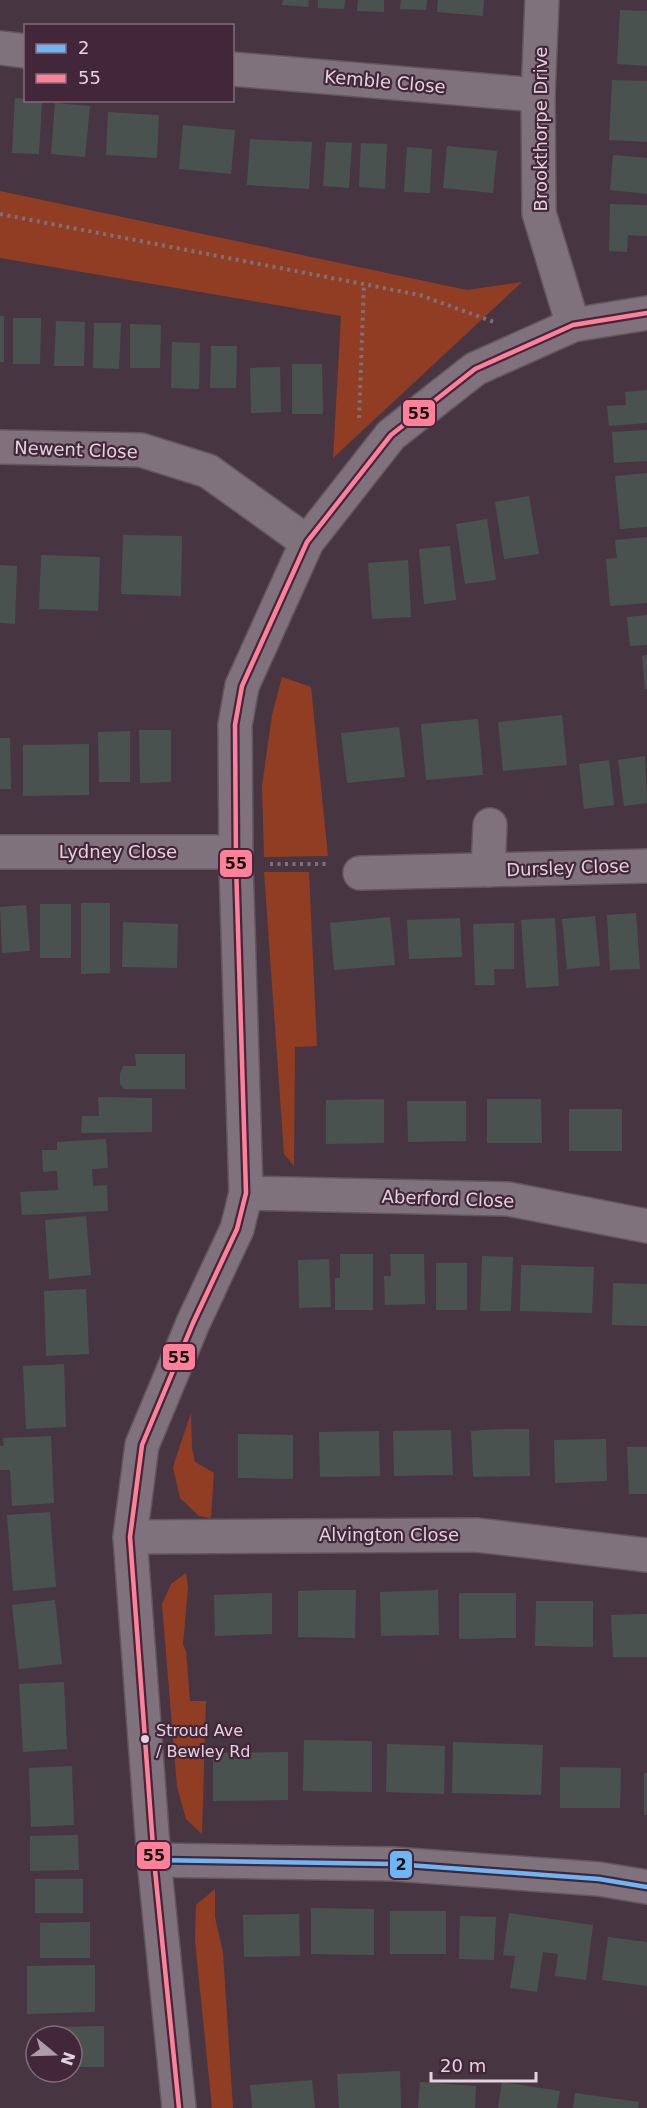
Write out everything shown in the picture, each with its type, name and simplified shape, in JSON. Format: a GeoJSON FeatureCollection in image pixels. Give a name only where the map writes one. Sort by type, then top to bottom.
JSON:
{"type":"FeatureCollection","features":[{"type":"Feature","properties":{"kind":"street","name":"Brookthorpe Drive"},"geometry":{"type":"LineString","coordinates":[[542,0],[538,95],[539,213],[573,325]]}},
{"type":"Feature","properties":{"kind":"street"},"geometry":{"type":"LineString","coordinates":[[0,48],[24,51]]}},
{"type":"Feature","properties":{"kind":"street","name":"Kemble Close"},"geometry":{"type":"LineString","coordinates":[[234,69],[538,95]]}},
{"type":"Feature","properties":{"kind":"street"},"geometry":{"type":"LineString","coordinates":[[179,2108],[154,1860],[130,1538],[142,1445],[193,1323],[237,1229],[246,1193],[234,725],[242,686],[307,542],[391,435],[475,369],[573,325],[647,313]]}},
{"type":"Feature","properties":{"kind":"street","name":"Newent Close"},"geometry":{"type":"LineString","coordinates":[[0,447],[141,450],[208,471],[307,542]]}},
{"type":"Feature","properties":{"kind":"street","name":"Dursley Close"},"geometry":{"type":"LineString","coordinates":[[488,870],[490,825]]}},
{"type":"Feature","properties":{"kind":"street","name":"Lydney Close"},"geometry":{"type":"LineString","coordinates":[[0,852],[236,858]]}},
{"type":"Feature","properties":{"kind":"street","name":"Dursley Close"},"geometry":{"type":"LineString","coordinates":[[360,873],[647,866]]}},
{"type":"Feature","properties":{"kind":"street","name":"Aberford Close"},"geometry":{"type":"LineString","coordinates":[[246,1193],[508,1199],[647,1226]]}},
{"type":"Feature","properties":{"kind":"street","name":"Alvington Close"},"geometry":{"type":"LineString","coordinates":[[130,1538],[476,1534],[647,1555]]}},
{"type":"Feature","properties":{"kind":"street"},"geometry":{"type":"LineString","coordinates":[[154,1860],[394,1863],[599,1879],[647,1887]]}},
{"type":"Feature","properties":{"kind":"path"},"geometry":{"type":"LineString","coordinates":[[0,214],[420,295],[540,339]]}},
{"type":"Feature","properties":{"kind":"path"},"geometry":{"type":"LineString","coordinates":[[359,421],[364,284]]}},
{"type":"Feature","properties":{"kind":"path"},"geometry":{"type":"LineString","coordinates":[[236,858],[360,863],[360,873]]}},
{"type":"Feature","properties":{"kind":"shaded area"},"geometry":{"type":"Polygon","coordinates":[[[0,191],[467,290],[522,282],[333,458],[341,316],[0,258],[0,191]]]}},
{"type":"Feature","properties":{"kind":"shaded area"},"geometry":{"type":"Polygon","coordinates":[[[282,677],[311,687],[328,856],[264,857],[262,786],[272,715],[282,677]]]}},
{"type":"Feature","properties":{"kind":"shaded area"},"geometry":{"type":"Polygon","coordinates":[[[264,872],[309,872],[317,1046],[295,1047],[294,1166],[284,1154],[264,872]]]}},
{"type":"Feature","properties":{"kind":"shaded area"},"geometry":{"type":"Polygon","coordinates":[[[191,1413],[192,1448],[195,1462],[214,1473],[211,1518],[199,1516],[180,1498],[173,1467],[191,1413]]]}},
{"type":"Feature","properties":{"kind":"shaded area"},"geometry":{"type":"Polygon","coordinates":[[[186,1573],[188,1588],[183,1644],[186,1651],[190,1701],[206,1701],[202,1834],[186,1819],[177,1787],[162,1604],[171,1584],[186,1573]]]}},
{"type":"Feature","properties":{"kind":"shaded area"},"geometry":{"type":"Polygon","coordinates":[[[215,1889],[215,1917],[223,1953],[233,2108],[212,2108],[195,1941],[196,1905],[215,1889]]]}},
{"type":"Feature","properties":{"kind":"building"},"geometry":{"type":"Polygon","coordinates":[[[283,0],[309,0],[308,7],[282,5],[283,0]]]}},
{"type":"Feature","properties":{"kind":"building"},"geometry":{"type":"Polygon","coordinates":[[[318,0],[345,0],[344,9],[318,8],[318,0]]]}},
{"type":"Feature","properties":{"kind":"building"},"geometry":{"type":"Polygon","coordinates":[[[358,0],[384,0],[384,12],[357,11],[358,0]]]}},
{"type":"Feature","properties":{"kind":"building"},"geometry":{"type":"Polygon","coordinates":[[[401,0],[427,0],[426,10],[400,9],[401,0]]]}},
{"type":"Feature","properties":{"kind":"building"},"geometry":{"type":"Polygon","coordinates":[[[438,0],[484,0],[483,16],[437,12],[438,0]]]}},
{"type":"Feature","properties":{"kind":"building"},"geometry":{"type":"Polygon","coordinates":[[[620,10],[647,11],[647,66],[617,64],[620,10]]]}},
{"type":"Feature","properties":{"kind":"building"},"geometry":{"type":"Polygon","coordinates":[[[612,80],[647,81],[647,142],[609,140],[612,80]]]}},
{"type":"Feature","properties":{"kind":"building"},"geometry":{"type":"Polygon","coordinates":[[[15,98],[24,99],[24,102],[42,102],[39,154],[12,153],[15,98]]]}},
{"type":"Feature","properties":{"kind":"building"},"geometry":{"type":"Polygon","coordinates":[[[55,103],[90,106],[85,157],[51,154],[55,103]]]}},
{"type":"Feature","properties":{"kind":"building"},"geometry":{"type":"Polygon","coordinates":[[[108,112],[159,115],[157,158],[106,155],[108,112]]]}},
{"type":"Feature","properties":{"kind":"building"},"geometry":{"type":"Polygon","coordinates":[[[183,125],[235,130],[231,174],[179,169],[183,125]]]}},
{"type":"Feature","properties":{"kind":"building"},"geometry":{"type":"Polygon","coordinates":[[[250,139],[312,142],[309,189],[247,185],[250,139]]]}},
{"type":"Feature","properties":{"kind":"building"},"geometry":{"type":"Polygon","coordinates":[[[326,142],[352,143],[349,188],[323,186],[326,142]]]}},
{"type":"Feature","properties":{"kind":"building"},"geometry":{"type":"Polygon","coordinates":[[[361,143],[387,144],[385,189],[359,187],[361,143]]]}},
{"type":"Feature","properties":{"kind":"building"},"geometry":{"type":"Polygon","coordinates":[[[447,146],[497,151],[493,193],[443,188],[447,146]]]}},
{"type":"Feature","properties":{"kind":"building"},"geometry":{"type":"Polygon","coordinates":[[[407,147],[432,149],[430,193],[404,192],[407,147]]]}},
{"type":"Feature","properties":{"kind":"building"},"geometry":{"type":"Polygon","coordinates":[[[613,155],[647,158],[647,194],[610,190],[613,155]]]}},
{"type":"Feature","properties":{"kind":"building"},"geometry":{"type":"Polygon","coordinates":[[[610,204],[647,205],[647,236],[628,235],[627,252],[609,251],[610,204]]]}},
{"type":"Feature","properties":{"kind":"building"},"geometry":{"type":"Polygon","coordinates":[[[0,316],[4,316],[4,362],[0,362],[0,316]]]}},
{"type":"Feature","properties":{"kind":"building"},"geometry":{"type":"Polygon","coordinates":[[[13,318],[41,318],[40,364],[13,364],[13,318]]]}},
{"type":"Feature","properties":{"kind":"building"},"geometry":{"type":"Polygon","coordinates":[[[56,321],[85,322],[84,366],[54,366],[56,321]]]}},
{"type":"Feature","properties":{"kind":"building"},"geometry":{"type":"Polygon","coordinates":[[[94,323],[121,323],[119,369],[93,368],[94,323]]]}},
{"type":"Feature","properties":{"kind":"building"},"geometry":{"type":"Polygon","coordinates":[[[130,324],[161,325],[160,368],[130,368],[130,324]]]}},
{"type":"Feature","properties":{"kind":"building"},"geometry":{"type":"Polygon","coordinates":[[[172,342],[200,343],[199,389],[171,388],[172,342]]]}},
{"type":"Feature","properties":{"kind":"building"},"geometry":{"type":"Polygon","coordinates":[[[211,346],[237,346],[236,388],[210,388],[211,346]]]}},
{"type":"Feature","properties":{"kind":"building"},"geometry":{"type":"Polygon","coordinates":[[[292,364],[322,364],[323,414],[292,414],[292,364]]]}},
{"type":"Feature","properties":{"kind":"building"},"geometry":{"type":"Polygon","coordinates":[[[280,367],[281,412],[251,413],[250,368],[280,367]]]}},
{"type":"Feature","properties":{"kind":"building"},"geometry":{"type":"Polygon","coordinates":[[[647,390],[647,423],[609,426],[607,406],[626,405],[625,392],[647,390]]]}},
{"type":"Feature","properties":{"kind":"building"},"geometry":{"type":"Polygon","coordinates":[[[647,430],[647,461],[614,463],[612,432],[647,430]]]}},
{"type":"Feature","properties":{"kind":"building"},"geometry":{"type":"Polygon","coordinates":[[[647,473],[647,527],[620,529],[615,476],[647,473]]]}},
{"type":"Feature","properties":{"kind":"building"},"geometry":{"type":"Polygon","coordinates":[[[529,496],[539,554],[504,559],[495,502],[529,496]]]}},
{"type":"Feature","properties":{"kind":"building"},"geometry":{"type":"Polygon","coordinates":[[[487,519],[496,580],[465,584],[456,524],[487,519]]]}},
{"type":"Feature","properties":{"kind":"building"},"geometry":{"type":"Polygon","coordinates":[[[123,535],[182,536],[181,596],[121,594],[123,535]]]}},
{"type":"Feature","properties":{"kind":"building"},"geometry":{"type":"Polygon","coordinates":[[[647,537],[647,603],[610,606],[606,559],[617,558],[615,540],[647,537]]]}},
{"type":"Feature","properties":{"kind":"building"},"geometry":{"type":"Polygon","coordinates":[[[450,546],[456,600],[424,604],[419,549],[450,546]]]}},
{"type":"Feature","properties":{"kind":"building"},"geometry":{"type":"Polygon","coordinates":[[[41,555],[100,557],[98,611],[39,609],[41,555]]]}},
{"type":"Feature","properties":{"kind":"building"},"geometry":{"type":"Polygon","coordinates":[[[408,560],[411,617],[372,619],[368,563],[408,560]]]}},
{"type":"Feature","properties":{"kind":"building"},"geometry":{"type":"Polygon","coordinates":[[[0,565],[17,566],[15,624],[0,623],[0,565]]]}},
{"type":"Feature","properties":{"kind":"building"},"geometry":{"type":"Polygon","coordinates":[[[647,615],[647,645],[630,646],[627,617],[647,615]]]}},
{"type":"Feature","properties":{"kind":"building"},"geometry":{"type":"Polygon","coordinates":[[[647,655],[647,689],[645,689],[642,656],[647,655]]]}},
{"type":"Feature","properties":{"kind":"building"},"geometry":{"type":"Polygon","coordinates":[[[562,715],[567,765],[503,771],[498,722],[562,715]]]}},
{"type":"Feature","properties":{"kind":"building"},"geometry":{"type":"Polygon","coordinates":[[[478,719],[483,775],[426,780],[421,724],[478,719]]]}},
{"type":"Feature","properties":{"kind":"building"},"geometry":{"type":"Polygon","coordinates":[[[399,727],[405,777],[347,783],[341,733],[399,727]]]}},
{"type":"Feature","properties":{"kind":"building"},"geometry":{"type":"Polygon","coordinates":[[[139,730],[171,730],[171,782],[140,783],[139,730]]]}},
{"type":"Feature","properties":{"kind":"building"},"geometry":{"type":"Polygon","coordinates":[[[130,731],[130,782],[99,782],[98,732],[130,731]]]}},
{"type":"Feature","properties":{"kind":"building"},"geometry":{"type":"Polygon","coordinates":[[[0,738],[10,738],[11,789],[0,789],[0,738]]]}},
{"type":"Feature","properties":{"kind":"building"},"geometry":{"type":"Polygon","coordinates":[[[89,744],[89,795],[23,796],[23,745],[89,744]]]}},
{"type":"Feature","properties":{"kind":"building"},"geometry":{"type":"Polygon","coordinates":[[[645,756],[647,803],[624,806],[618,760],[645,756]]]}},
{"type":"Feature","properties":{"kind":"building"},"geometry":{"type":"Polygon","coordinates":[[[609,760],[614,805],[584,809],[579,764],[609,760]]]}},
{"type":"Feature","properties":{"kind":"building"},"geometry":{"type":"Polygon","coordinates":[[[81,903],[110,903],[110,973],[81,974],[81,903]]]}},
{"type":"Feature","properties":{"kind":"building"},"geometry":{"type":"Polygon","coordinates":[[[40,904],[71,904],[71,958],[40,958],[40,904]]]}},
{"type":"Feature","properties":{"kind":"building"},"geometry":{"type":"Polygon","coordinates":[[[26,905],[30,951],[2,953],[0,907],[26,905]]]}},
{"type":"Feature","properties":{"kind":"building"},"geometry":{"type":"Polygon","coordinates":[[[636,913],[640,969],[610,970],[607,915],[636,913]]]}},
{"type":"Feature","properties":{"kind":"building"},"geometry":{"type":"Polygon","coordinates":[[[595,916],[600,966],[567,969],[562,919],[595,916]]]}},
{"type":"Feature","properties":{"kind":"building"},"geometry":{"type":"Polygon","coordinates":[[[390,917],[395,965],[334,970],[330,923],[390,917]]]}},
{"type":"Feature","properties":{"kind":"building"},"geometry":{"type":"Polygon","coordinates":[[[460,918],[462,957],[409,959],[407,920],[460,918]]]}},
{"type":"Feature","properties":{"kind":"building"},"geometry":{"type":"Polygon","coordinates":[[[555,918],[559,986],[526,988],[521,920],[555,918]]]}},
{"type":"Feature","properties":{"kind":"building"},"geometry":{"type":"Polygon","coordinates":[[[123,922],[178,924],[177,968],[122,967],[123,922]]]}},
{"type":"Feature","properties":{"kind":"building"},"geometry":{"type":"Polygon","coordinates":[[[514,923],[514,969],[494,969],[495,985],[475,985],[473,924],[514,923]]]}},
{"type":"Feature","properties":{"kind":"building"},"geometry":{"type":"Polygon","coordinates":[[[135,1054],[185,1054],[185,1089],[124,1089],[120,1084],[120,1074],[123,1066],[136,1066],[135,1054]]]}},
{"type":"Feature","properties":{"kind":"building"},"geometry":{"type":"Polygon","coordinates":[[[98,1097],[152,1098],[152,1132],[81,1133],[82,1116],[99,1116],[98,1097]]]}},
{"type":"Feature","properties":{"kind":"building"},"geometry":{"type":"Polygon","coordinates":[[[384,1099],[384,1143],[326,1144],[326,1100],[384,1099]]]}},
{"type":"Feature","properties":{"kind":"building"},"geometry":{"type":"Polygon","coordinates":[[[487,1099],[541,1099],[542,1143],[487,1143],[487,1099]]]}},
{"type":"Feature","properties":{"kind":"building"},"geometry":{"type":"Polygon","coordinates":[[[407,1101],[466,1101],[466,1141],[408,1142],[407,1101]]]}},
{"type":"Feature","properties":{"kind":"building"},"geometry":{"type":"Polygon","coordinates":[[[569,1109],[622,1109],[622,1151],[569,1151],[569,1109]]]}},
{"type":"Feature","properties":{"kind":"building"},"geometry":{"type":"Polygon","coordinates":[[[106,1139],[108,1168],[92,1169],[93,1186],[107,1185],[108,1211],[22,1215],[20,1192],[58,1190],[57,1171],[43,1172],[42,1150],[57,1150],[57,1142],[106,1139]]]}},
{"type":"Feature","properties":{"kind":"building"},"geometry":{"type":"Polygon","coordinates":[[[86,1216],[91,1275],[49,1279],[45,1220],[86,1216]]]}},
{"type":"Feature","properties":{"kind":"building"},"geometry":{"type":"Polygon","coordinates":[[[340,1254],[373,1254],[373,1310],[335,1310],[335,1278],[340,1278],[340,1254]]]}},
{"type":"Feature","properties":{"kind":"building"},"geometry":{"type":"Polygon","coordinates":[[[390,1254],[424,1254],[425,1304],[385,1305],[384,1276],[391,1276],[390,1254]]]}},
{"type":"Feature","properties":{"kind":"building"},"geometry":{"type":"Polygon","coordinates":[[[482,1256],[513,1257],[511,1311],[480,1311],[482,1256]]]}},
{"type":"Feature","properties":{"kind":"building"},"geometry":{"type":"Polygon","coordinates":[[[329,1259],[331,1307],[299,1308],[298,1260],[329,1259]]]}},
{"type":"Feature","properties":{"kind":"building"},"geometry":{"type":"Polygon","coordinates":[[[436,1263],[467,1263],[467,1310],[436,1310],[436,1263]]]}},
{"type":"Feature","properties":{"kind":"building"},"geometry":{"type":"Polygon","coordinates":[[[521,1265],[594,1267],[592,1313],[520,1311],[521,1265]]]}},
{"type":"Feature","properties":{"kind":"building"},"geometry":{"type":"Polygon","coordinates":[[[613,1283],[647,1284],[647,1326],[612,1325],[613,1283]]]}},
{"type":"Feature","properties":{"kind":"building"},"geometry":{"type":"Polygon","coordinates":[[[86,1289],[89,1354],[46,1356],[44,1291],[86,1289]]]}},
{"type":"Feature","properties":{"kind":"building"},"geometry":{"type":"Polygon","coordinates":[[[64,1364],[66,1427],[26,1429],[23,1366],[64,1364]]]}},
{"type":"Feature","properties":{"kind":"building"},"geometry":{"type":"Polygon","coordinates":[[[529,1429],[530,1476],[473,1477],[471,1431],[529,1429]]]}},
{"type":"Feature","properties":{"kind":"building"},"geometry":{"type":"Polygon","coordinates":[[[451,1430],[453,1475],[394,1476],[393,1431],[451,1430]]]}},
{"type":"Feature","properties":{"kind":"building"},"geometry":{"type":"Polygon","coordinates":[[[379,1431],[380,1476],[320,1477],[319,1432],[379,1431]]]}},
{"type":"Feature","properties":{"kind":"building"},"geometry":{"type":"Polygon","coordinates":[[[238,1434],[293,1435],[293,1479],[238,1478],[238,1434]]]}},
{"type":"Feature","properties":{"kind":"building"},"geometry":{"type":"Polygon","coordinates":[[[51,1436],[54,1503],[12,1506],[10,1470],[0,1470],[0,1446],[4,1446],[3,1438],[51,1436]]]}},
{"type":"Feature","properties":{"kind":"building"},"geometry":{"type":"Polygon","coordinates":[[[606,1439],[607,1481],[555,1483],[554,1440],[606,1439]]]}},
{"type":"Feature","properties":{"kind":"building"},"geometry":{"type":"Polygon","coordinates":[[[627,1447],[647,1447],[647,1494],[629,1494],[627,1447]]]}},
{"type":"Feature","properties":{"kind":"building"},"geometry":{"type":"Polygon","coordinates":[[[50,1512],[56,1587],[13,1591],[7,1515],[50,1512]]]}},
{"type":"Feature","properties":{"kind":"building"},"geometry":{"type":"Polygon","coordinates":[[[356,1590],[355,1638],[298,1637],[298,1591],[356,1590]]]}},
{"type":"Feature","properties":{"kind":"building"},"geometry":{"type":"Polygon","coordinates":[[[438,1590],[439,1635],[381,1636],[380,1592],[438,1590]]]}},
{"type":"Feature","properties":{"kind":"building"},"geometry":{"type":"Polygon","coordinates":[[[272,1593],[272,1634],[215,1636],[214,1595],[272,1593]]]}},
{"type":"Feature","properties":{"kind":"building"},"geometry":{"type":"Polygon","coordinates":[[[459,1593],[516,1593],[516,1638],[459,1639],[459,1593]]]}},
{"type":"Feature","properties":{"kind":"building"},"geometry":{"type":"Polygon","coordinates":[[[55,1600],[62,1664],[19,1669],[12,1605],[55,1600]]]}},
{"type":"Feature","properties":{"kind":"building"},"geometry":{"type":"Polygon","coordinates":[[[536,1601],[593,1601],[593,1647],[535,1646],[536,1601]]]}},
{"type":"Feature","properties":{"kind":"building"},"geometry":{"type":"Polygon","coordinates":[[[647,1614],[647,1657],[613,1657],[611,1615],[647,1614]]]}},
{"type":"Feature","properties":{"kind":"building"},"geometry":{"type":"Polygon","coordinates":[[[64,1682],[67,1749],[23,1752],[19,1684],[64,1682]]]}},
{"type":"Feature","properties":{"kind":"building"},"geometry":{"type":"Polygon","coordinates":[[[304,1740],[372,1741],[372,1792],[303,1791],[304,1740]]]}},
{"type":"Feature","properties":{"kind":"building"},"geometry":{"type":"Polygon","coordinates":[[[453,1742],[543,1745],[541,1795],[452,1793],[453,1742]]]}},
{"type":"Feature","properties":{"kind":"building"},"geometry":{"type":"Polygon","coordinates":[[[387,1744],[445,1746],[444,1794],[386,1792],[387,1744]]]}},
{"type":"Feature","properties":{"kind":"building"},"geometry":{"type":"Polygon","coordinates":[[[288,1752],[288,1800],[213,1801],[213,1753],[288,1752]]]}},
{"type":"Feature","properties":{"kind":"building"},"geometry":{"type":"Polygon","coordinates":[[[72,1766],[74,1825],[31,1827],[29,1768],[72,1766]]]}},
{"type":"Feature","properties":{"kind":"building"},"geometry":{"type":"Polygon","coordinates":[[[560,1767],[621,1768],[620,1808],[560,1808],[560,1767]]]}},
{"type":"Feature","properties":{"kind":"building"},"geometry":{"type":"Polygon","coordinates":[[[644,1773],[647,1773],[647,1815],[644,1815],[644,1773]]]}},
{"type":"Feature","properties":{"kind":"building"},"geometry":{"type":"Polygon","coordinates":[[[78,1835],[79,1870],[30,1871],[30,1836],[78,1835]]]}},
{"type":"Feature","properties":{"kind":"building"},"geometry":{"type":"Polygon","coordinates":[[[35,1879],[83,1879],[83,1913],[35,1913],[35,1879]]]}},
{"type":"Feature","properties":{"kind":"building"},"geometry":{"type":"Polygon","coordinates":[[[311,1908],[374,1909],[374,1955],[311,1954],[311,1908]]]}},
{"type":"Feature","properties":{"kind":"building"},"geometry":{"type":"Polygon","coordinates":[[[390,1911],[446,1911],[446,1954],[390,1954],[390,1911]]]}},
{"type":"Feature","properties":{"kind":"building"},"geometry":{"type":"Polygon","coordinates":[[[509,1913],[593,1925],[586,1980],[555,1976],[558,1954],[543,1952],[537,1992],[510,1988],[515,1956],[503,1955],[509,1913]]]}},
{"type":"Feature","properties":{"kind":"building"},"geometry":{"type":"Polygon","coordinates":[[[299,1914],[300,1956],[244,1957],[243,1915],[299,1914]]]}},
{"type":"Feature","properties":{"kind":"building"},"geometry":{"type":"Polygon","coordinates":[[[460,1916],[496,1917],[494,1960],[459,1959],[460,1916]]]}},
{"type":"Feature","properties":{"kind":"building"},"geometry":{"type":"Polygon","coordinates":[[[90,1922],[90,1958],[40,1958],[40,1923],[90,1922]]]}},
{"type":"Feature","properties":{"kind":"building"},"geometry":{"type":"Polygon","coordinates":[[[608,1937],[647,1942],[647,1986],[602,1980],[608,1937]]]}},
{"type":"Feature","properties":{"kind":"building"},"geometry":{"type":"Polygon","coordinates":[[[95,1965],[95,2012],[27,2014],[27,1966],[95,1965]]]}},
{"type":"Feature","properties":{"kind":"building"},"geometry":{"type":"Polygon","coordinates":[[[84,2026],[104,2026],[104,2067],[84,2067],[84,2026]]]}},
{"type":"Feature","properties":{"kind":"building"},"geometry":{"type":"Polygon","coordinates":[[[400,2071],[401,2108],[339,2108],[337,2074],[400,2071]]]}},
{"type":"Feature","properties":{"kind":"building"},"geometry":{"type":"Polygon","coordinates":[[[312,2080],[315,2108],[252,2108],[250,2085],[312,2080]]]}},
{"type":"Feature","properties":{"kind":"building"},"geometry":{"type":"Polygon","coordinates":[[[420,2082],[476,2086],[475,2108],[418,2108],[420,2082]]]}},
{"type":"Feature","properties":{"kind":"building"},"geometry":{"type":"Polygon","coordinates":[[[502,2082],[560,2091],[557,2108],[498,2108],[502,2082]]]}},
{"type":"Feature","properties":{"kind":"building"},"geometry":{"type":"Polygon","coordinates":[[[575,2093],[639,2102],[638,2108],[573,2108],[575,2093]]]}},
{"type":"Feature","properties":{"kind":"transit line","name":"55"},"geometry":{"type":"LineString","coordinates":[[179,2108],[154,1860],[130,1537],[142,1445],[193,1323],[237,1229],[246,1193],[236,864],[235,725],[242,686],[307,542],[391,435],[475,369],[573,325],[647,313]]}},
{"type":"Feature","properties":{"kind":"transit line","name":"2"},"geometry":{"type":"LineString","coordinates":[[154,1860],[394,1864],[599,1879],[647,1887]]}},
{"type":"Feature","properties":{"kind":"place","name":"Stroud Ave / Bewley Rd"},"geometry":{"type":"Point","coordinates":[145,1739]}}]}
